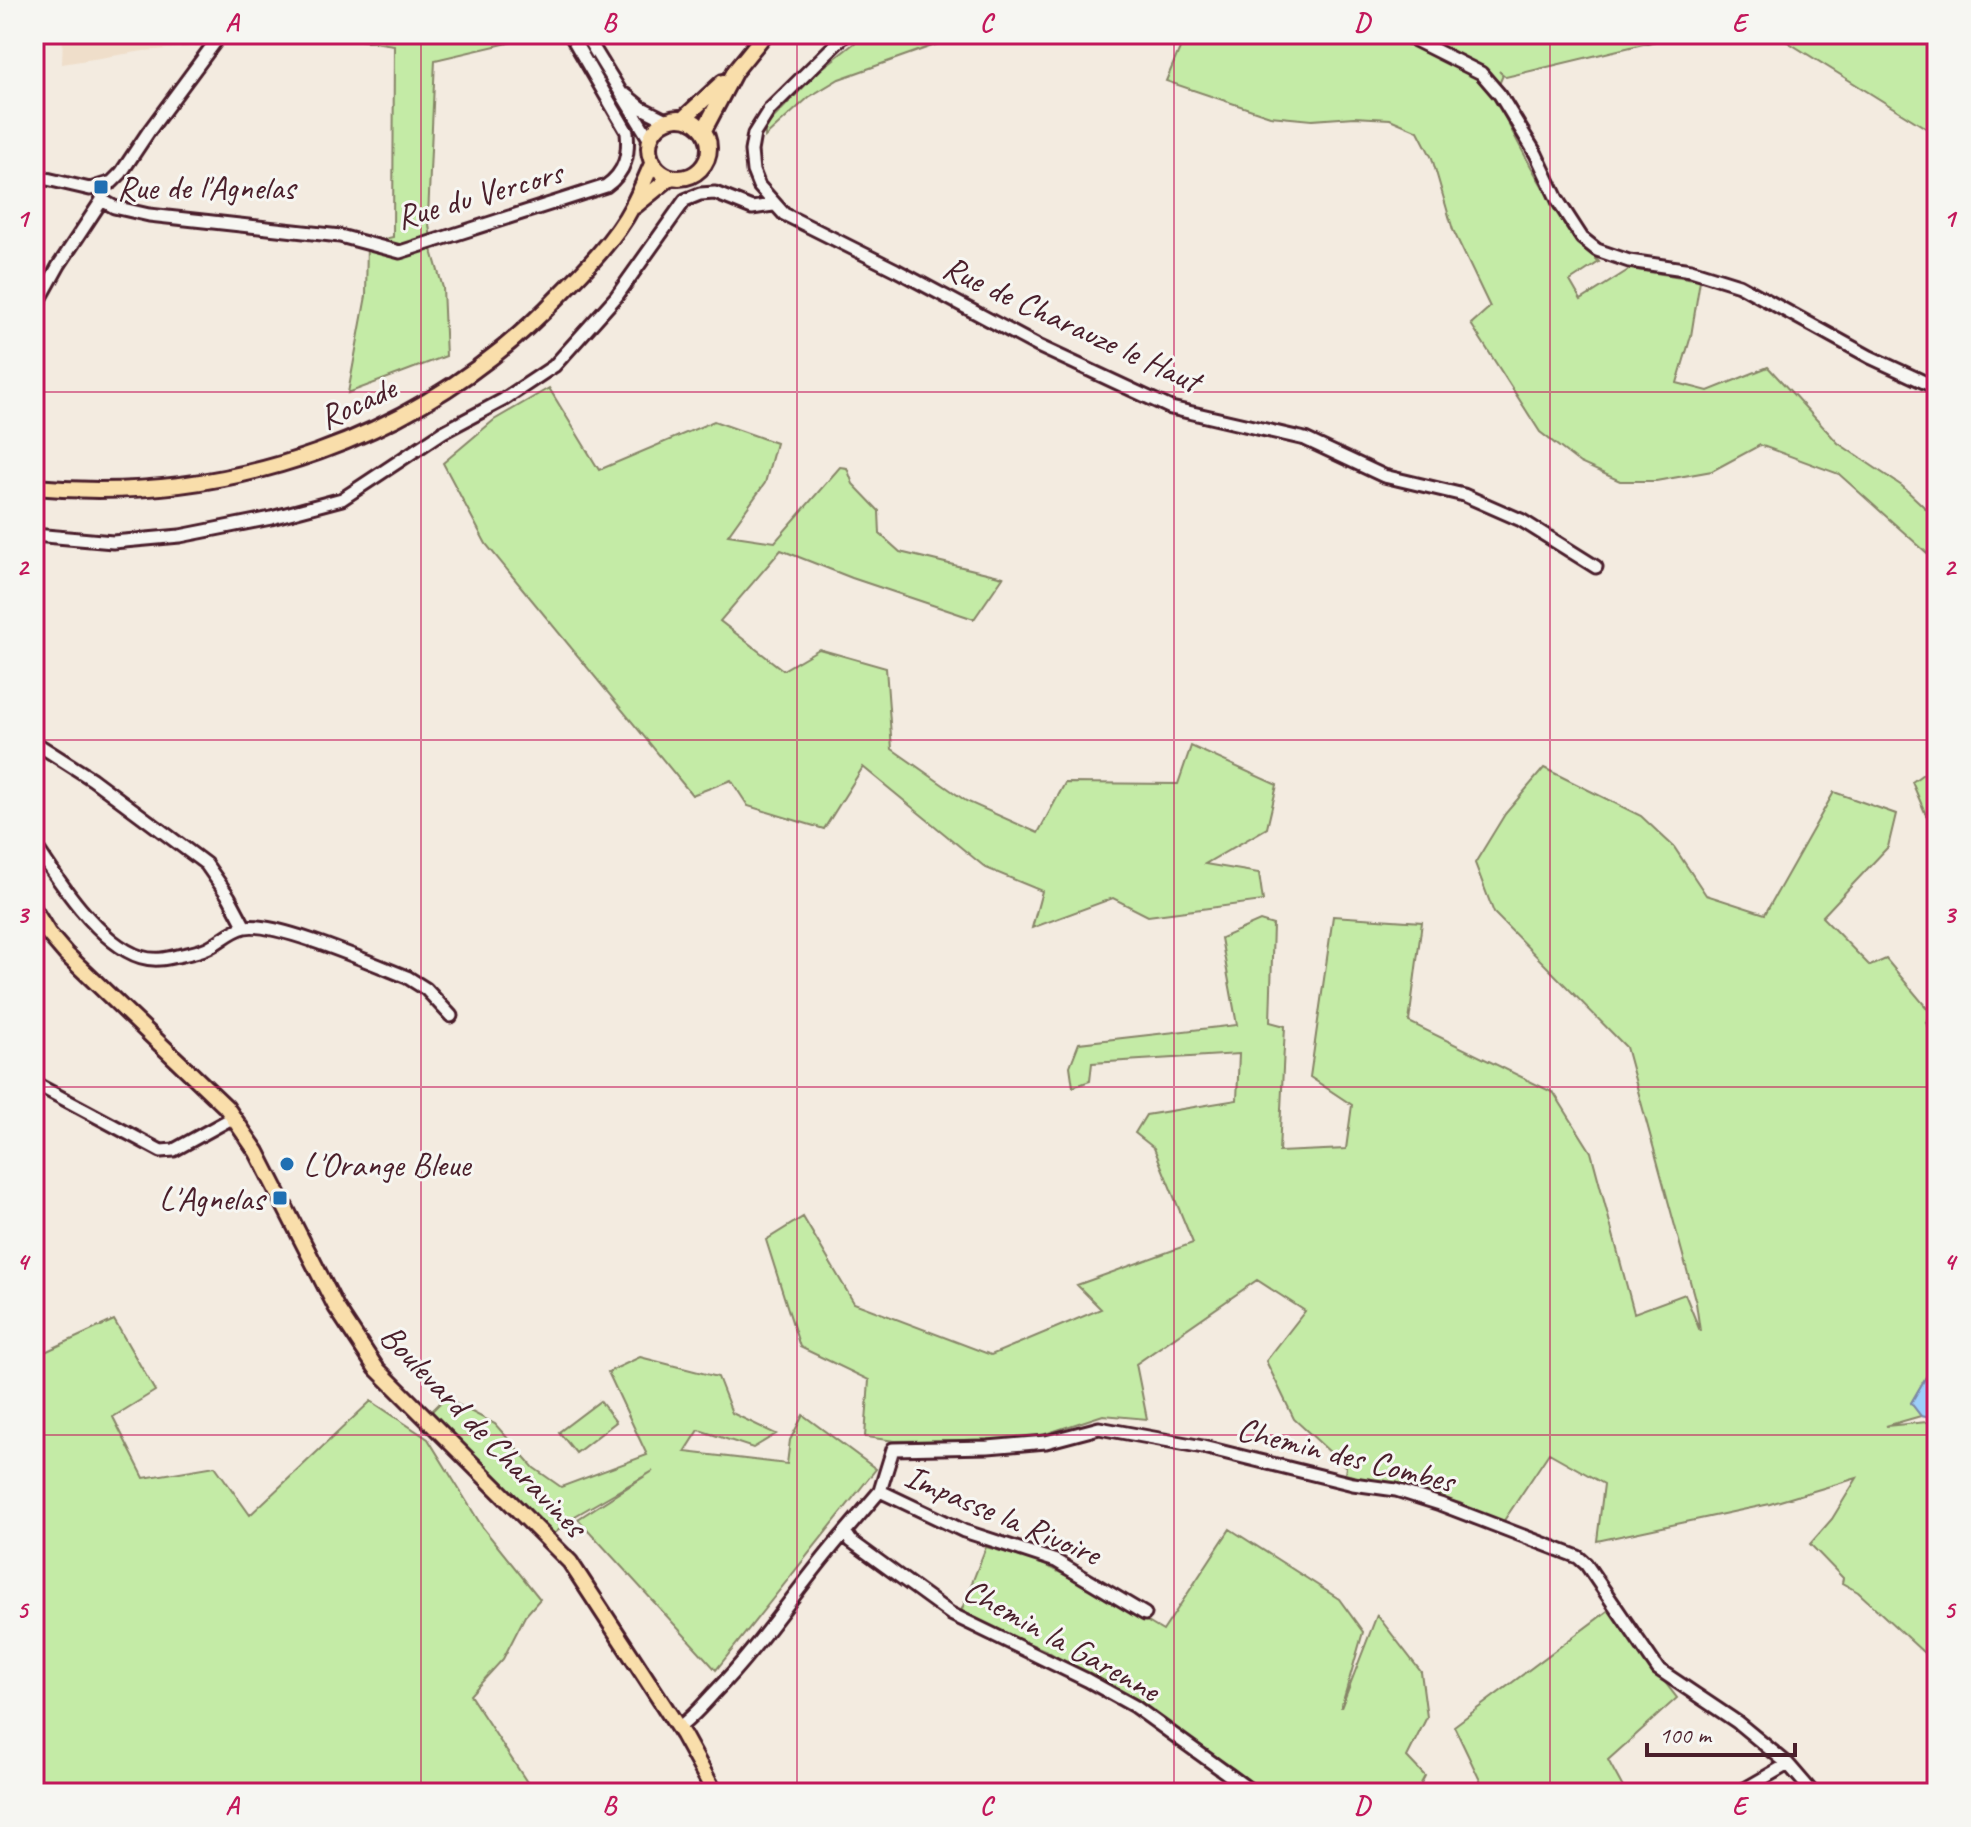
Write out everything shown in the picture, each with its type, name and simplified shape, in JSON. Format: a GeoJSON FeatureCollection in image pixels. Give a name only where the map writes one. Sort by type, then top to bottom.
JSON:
{"type":"FeatureCollection","features":[{"type":"Feature","properties":{"kind":"main road"},"geometry":{"type":"LineString","coordinates":[[684,118],[735,71],[765,34]]}},
{"type":"Feature","properties":{"kind":"main road"},"geometry":{"type":"LineString","coordinates":[[704,130],[735,71]]}},
{"type":"Feature","properties":{"kind":"main road"},"geometry":{"type":"LineString","coordinates":[[684,118],[704,130],[709,148],[704,165],[689,176],[671,177],[660,171],[653,162],[650,140],[658,125],[666,120],[684,118]]}},
{"type":"Feature","properties":{"kind":"main road","name":"Rocade"},"geometry":{"type":"LineString","coordinates":[[34,487],[123,491],[195,484],[266,470],[356,439],[422,405],[513,341],[579,276],[631,209],[653,162]]}},
{"type":"Feature","properties":{"kind":"main road","name":"Rocade"},"geometry":{"type":"LineString","coordinates":[[631,209],[671,177]]}},
{"type":"Feature","properties":{"kind":"main road","name":"Boulevard de Charavines"},"geometry":{"type":"LineString","coordinates":[[34,910],[66,954],[234,1117],[257,1152],[299,1238],[364,1353],[570,1562],[680,1732],[715,1793]]}},
{"type":"Feature","properties":{"kind":"street"},"geometry":{"type":"LineString","coordinates":[[34,310],[102,193],[121,173],[221,34]]}},
{"type":"Feature","properties":{"kind":"street","name":"Rue du Vercors"},"geometry":{"type":"LineString","coordinates":[[34,176],[102,193],[114,207],[149,215],[340,236],[400,252],[606,186],[616,179],[629,150],[627,132],[570,34]]}},
{"type":"Feature","properties":{"kind":"street"},"geometry":{"type":"LineString","coordinates":[[585,34],[650,140]]}},
{"type":"Feature","properties":{"kind":"street","name":"Rue de Charauze le Haut"},"geometry":{"type":"LineString","coordinates":[[846,34],[769,110],[754,134],[751,151],[753,171],[759,186],[784,214],[1038,346],[1171,408],[1305,439],[1384,476],[1464,495],[1521,520],[1596,567]]}},
{"type":"Feature","properties":{"kind":"street"},"geometry":{"type":"LineString","coordinates":[[1403,34],[1481,73],[1500,95],[1536,154],[1558,201],[1582,238],[1597,250],[1629,261],[1691,270],[1739,285],[1870,357],[1937,388]]}},
{"type":"Feature","properties":{"kind":"street"},"geometry":{"type":"LineString","coordinates":[[616,87],[642,108],[666,120]]}},
{"type":"Feature","properties":{"kind":"street"},"geometry":{"type":"LineString","coordinates":[[34,535],[113,542],[180,536],[271,518],[342,499],[443,432],[503,400],[554,366],[616,297],[685,200],[700,194],[715,193],[752,208],[773,205]]}},
{"type":"Feature","properties":{"kind":"street"},"geometry":{"type":"LineString","coordinates":[[34,742],[92,779],[206,864],[245,927]]}},
{"type":"Feature","properties":{"kind":"street"},"geometry":{"type":"LineString","coordinates":[[34,843],[69,897],[120,946],[140,957],[159,960],[207,948],[245,927],[271,928],[407,977],[426,989],[451,1016]]}},
{"type":"Feature","properties":{"kind":"street"},"geometry":{"type":"LineString","coordinates":[[34,1083],[161,1151],[174,1150],[234,1117]]}},
{"type":"Feature","properties":{"kind":"street","name":"Chemin des Combes"},"geometry":{"type":"LineString","coordinates":[[880,1491],[893,1449],[1046,1442],[1099,1428],[1203,1447],[1353,1484],[1396,1490],[1440,1504],[1578,1557],[1586,1564],[1658,1669],[1737,1722],[1788,1764],[1813,1793]]}},
{"type":"Feature","properties":{"kind":"street"},"geometry":{"type":"LineString","coordinates":[[680,1732],[780,1617],[820,1561],[880,1491]]}},
{"type":"Feature","properties":{"kind":"street","name":"Impasse la Rivoire"},"geometry":{"type":"LineString","coordinates":[[880,1491],[964,1531],[1056,1561],[1145,1614]]}},
{"type":"Feature","properties":{"kind":"street","name":"Chemin la Garenne"},"geometry":{"type":"LineString","coordinates":[[845,1532],[851,1541],[951,1614],[1134,1706],[1254,1793]]}},
{"type":"Feature","properties":{"kind":"street"},"geometry":{"type":"LineString","coordinates":[[1738,1793],[1788,1764]]}},
{"type":"Feature","properties":{"kind":"shaded area"},"geometry":{"type":"Polygon","coordinates":[[[63,34],[225,34],[225,44],[144,51],[62,64],[63,34]]]}},
{"type":"Feature","properties":{"kind":"green space"},"geometry":{"type":"Polygon","coordinates":[[[318,34],[547,34],[435,60],[428,217],[433,254],[443,288],[446,356],[348,393],[366,296],[367,243],[393,237],[394,45],[318,34]]]}},
{"type":"Feature","properties":{"kind":"green space"},"geometry":{"type":"Polygon","coordinates":[[[866,34],[966,34],[839,79],[809,97],[765,137],[765,127],[820,70],[866,34]]]}},
{"type":"Feature","properties":{"kind":"green space"},"geometry":{"type":"Polygon","coordinates":[[[1172,34],[1685,34],[1506,77],[1499,71],[1503,75],[1494,96],[1516,140],[1568,225],[1599,262],[1570,281],[1581,300],[1630,269],[1700,280],[1691,336],[1677,383],[1708,391],[1768,367],[1838,443],[1902,486],[1937,519],[1937,562],[1839,474],[1760,445],[1712,471],[1656,481],[1620,481],[1580,463],[1540,432],[1471,324],[1490,307],[1453,230],[1432,158],[1418,131],[1390,119],[1354,117],[1312,120],[1270,116],[1166,81],[1183,41],[1172,34]]]}},
{"type":"Feature","properties":{"kind":"green space"},"geometry":{"type":"Polygon","coordinates":[[[1775,34],[1937,34],[1937,135],[1775,34]]]}},
{"type":"Feature","properties":{"kind":"green space"},"geometry":{"type":"Polygon","coordinates":[[[549,388],[599,470],[714,421],[776,443],[765,483],[728,535],[775,542],[840,467],[847,468],[853,484],[879,511],[880,534],[900,552],[1003,577],[974,619],[852,578],[781,550],[720,621],[783,670],[819,649],[886,668],[892,749],[966,801],[1038,833],[1065,783],[1178,784],[1191,746],[1277,785],[1267,828],[1205,864],[1259,873],[1263,901],[1148,916],[1113,898],[1032,928],[1042,891],[986,868],[863,767],[824,829],[748,806],[731,780],[692,795],[486,544],[443,463],[494,420],[549,388]]]}},
{"type":"Feature","properties":{"kind":"green space"},"geometry":{"type":"Polygon","coordinates":[[[1937,764],[1937,829],[1926,815],[1912,782],[1937,764]]]}},
{"type":"Feature","properties":{"kind":"green space"},"geometry":{"type":"Polygon","coordinates":[[[1544,768],[1641,816],[1674,847],[1706,895],[1765,914],[1834,792],[1896,814],[1888,847],[1822,917],[1870,966],[1886,959],[1932,1014],[1926,1023],[1937,1039],[1937,1358],[1911,1403],[1921,1416],[1886,1426],[1937,1421],[1937,1665],[1858,1592],[1842,1583],[1843,1578],[1810,1544],[1832,1519],[1857,1478],[1770,1504],[1597,1541],[1604,1484],[1549,1453],[1501,1525],[1460,1503],[1345,1474],[1346,1467],[1294,1419],[1266,1361],[1305,1311],[1257,1280],[1136,1364],[1147,1419],[1103,1415],[1030,1439],[895,1441],[865,1437],[869,1380],[800,1347],[766,1240],[803,1217],[854,1303],[991,1355],[1101,1309],[1077,1285],[1193,1243],[1154,1148],[1135,1133],[1146,1115],[1237,1100],[1239,1054],[1092,1063],[1090,1081],[1073,1087],[1070,1066],[1079,1043],[1237,1025],[1221,938],[1260,921],[1273,925],[1270,1022],[1285,1026],[1279,1152],[1346,1149],[1352,1105],[1310,1077],[1333,916],[1422,922],[1409,1022],[1554,1093],[1591,1152],[1634,1313],[1685,1294],[1700,1331],[1696,1303],[1626,1047],[1494,913],[1475,863],[1505,814],[1544,768]]]}},
{"type":"Feature","properties":{"kind":"green space"},"geometry":{"type":"Polygon","coordinates":[[[114,1320],[155,1391],[113,1417],[144,1478],[215,1466],[250,1515],[371,1401],[428,1439],[483,1528],[540,1599],[525,1616],[503,1659],[470,1695],[534,1793],[34,1793],[34,1357],[114,1320]]]}},
{"type":"Feature","properties":{"kind":"green space"},"geometry":{"type":"Polygon","coordinates":[[[640,1357],[718,1377],[732,1413],[776,1434],[753,1448],[699,1430],[685,1452],[787,1464],[790,1440],[803,1415],[876,1469],[716,1670],[578,1519],[653,1471],[575,1516],[554,1534],[426,1417],[445,1398],[495,1424],[534,1468],[561,1487],[647,1455],[608,1372],[640,1357]]]}},
{"type":"Feature","properties":{"kind":"green space"},"geometry":{"type":"Polygon","coordinates":[[[600,1401],[616,1422],[576,1453],[559,1432],[600,1401]]]}},
{"type":"Feature","properties":{"kind":"green space"},"geometry":{"type":"Polygon","coordinates":[[[1230,1529],[1339,1599],[1363,1632],[1341,1708],[1377,1615],[1421,1672],[1427,1717],[1407,1757],[1425,1776],[1416,1793],[1266,1793],[1233,1768],[1047,1651],[960,1614],[986,1547],[1036,1561],[1086,1585],[1163,1631],[1230,1529]]]}},
{"type":"Feature","properties":{"kind":"green space"},"geometry":{"type":"Polygon","coordinates":[[[1609,1610],[1677,1698],[1608,1760],[1626,1793],[1486,1793],[1454,1726],[1609,1610]]]}},
{"type":"Feature","properties":{"kind":"water"},"geometry":{"type":"Polygon","coordinates":[[[1937,1358],[1937,1419],[1921,1416],[1911,1403],[1937,1358]]]}},
{"type":"Feature","properties":{"kind":"place","name":"Rue de l'Agnelas"},"geometry":{"type":"Point","coordinates":[101,187]}},
{"type":"Feature","properties":{"kind":"place","name":"L'Orange Bleue"},"geometry":{"type":"Point","coordinates":[287,1164]}},
{"type":"Feature","properties":{"kind":"place","name":"L'Agnelas"},"geometry":{"type":"Point","coordinates":[280,1198]}}]}
